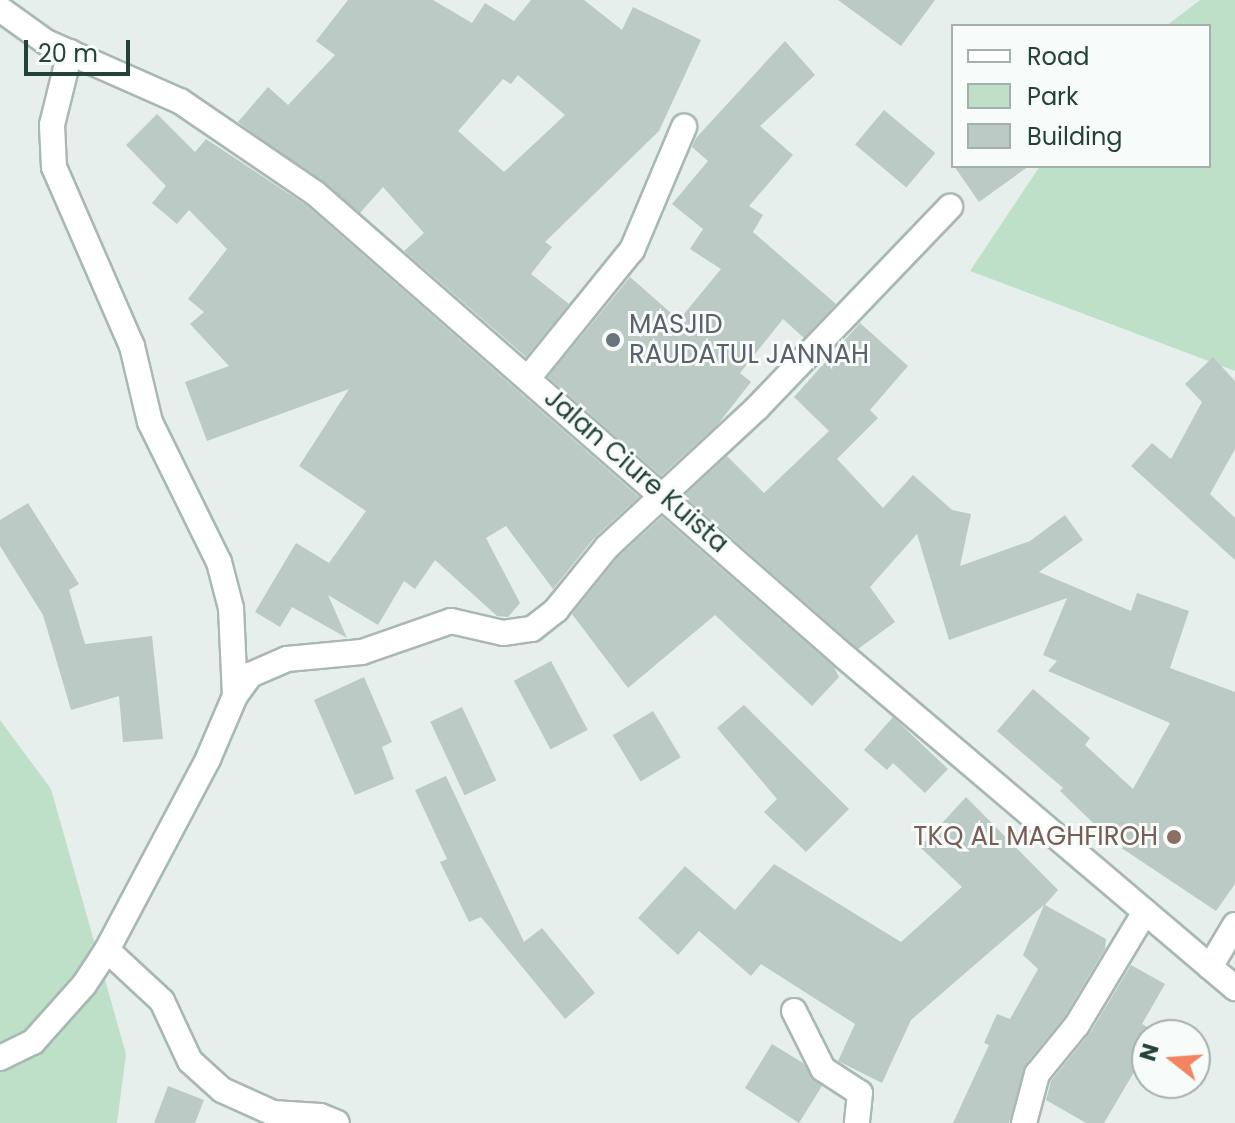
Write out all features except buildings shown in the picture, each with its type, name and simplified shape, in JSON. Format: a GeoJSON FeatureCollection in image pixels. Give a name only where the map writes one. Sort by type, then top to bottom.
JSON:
{"type":"FeatureCollection","features":[{"type":"Feature","properties":{"kind":"street","name":"Jalan Ciure Kuista"},"geometry":{"type":"LineString","coordinates":[[0,9],[70,52],[180,101],[315,193],[665,494],[845,657],[1235,988]]}},
{"type":"Feature","properties":{"kind":"street"},"geometry":{"type":"LineString","coordinates":[[70,52],[52,125],[54,167],[132,346],[150,422],[219,562],[231,608],[235,696]]}},
{"type":"Feature","properties":{"kind":"street"},"geometry":{"type":"LineString","coordinates":[[529,377],[632,250],[684,127]]}},
{"type":"Feature","properties":{"kind":"street"},"geometry":{"type":"LineString","coordinates":[[0,1058],[33,1042],[84,985],[107,950],[208,759],[235,696],[250,675],[268,664],[362,652],[451,621],[503,633],[532,629],[556,610],[607,547],[757,408],[950,207]]}},
{"type":"Feature","properties":{"kind":"street"},"geometry":{"type":"LineString","coordinates":[[1024,1123],[1037,1074],[1077,1025],[1145,912]]}},
{"type":"Feature","properties":{"kind":"street"},"geometry":{"type":"LineString","coordinates":[[1210,967],[1235,925]]}},
{"type":"Feature","properties":{"kind":"street"},"geometry":{"type":"LineString","coordinates":[[107,950],[162,1001],[190,1061],[222,1090],[273,1113],[320,1116],[337,1123]]}},
{"type":"Feature","properties":{"kind":"street"},"geometry":{"type":"LineString","coordinates":[[794,1011],[823,1069],[860,1093],[857,1123]]}},
{"type":"Feature","properties":{"kind":"green space"},"geometry":{"type":"Polygon","coordinates":[[[1200,0],[1235,0],[1235,371],[970,271],[1039,168],[1211,168],[1211,24],[1169,24],[1200,0]]]}},
{"type":"Feature","properties":{"kind":"green space"},"geometry":{"type":"Polygon","coordinates":[[[0,720],[51,789],[126,1054],[117,1123],[0,1123],[0,720]]]}},
{"type":"Feature","properties":{"kind":"place","name":"MASJID RAUDATUL JANNAH"},"geometry":{"type":"Point","coordinates":[613,340]}},
{"type":"Feature","properties":{"kind":"place","name":"TKQ AL MAGHFIROH"},"geometry":{"type":"Point","coordinates":[1174,837]}}]}
